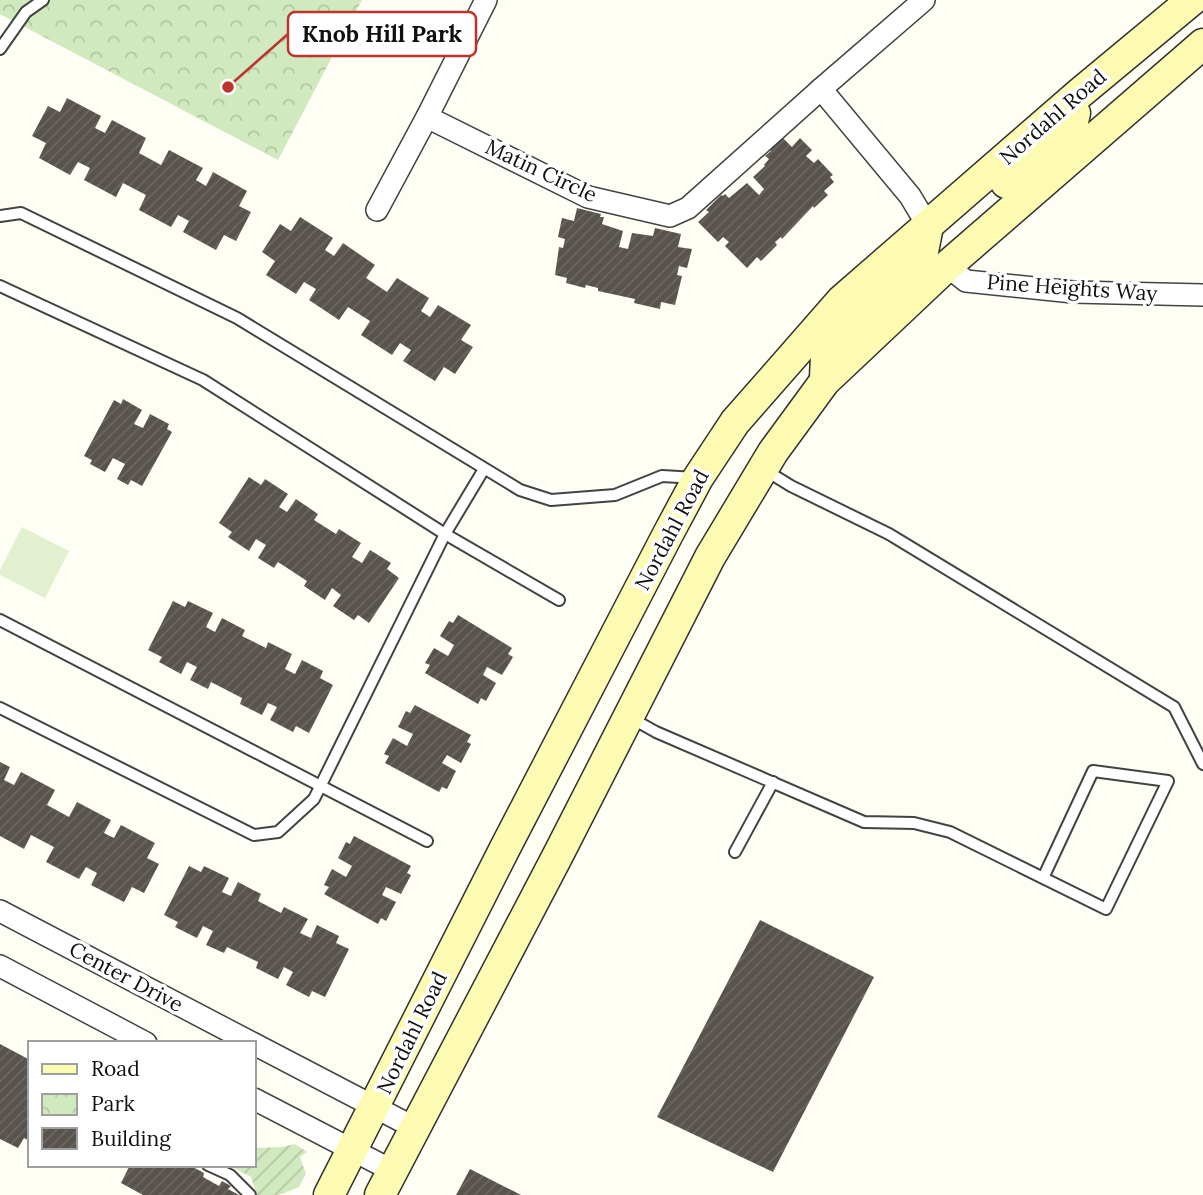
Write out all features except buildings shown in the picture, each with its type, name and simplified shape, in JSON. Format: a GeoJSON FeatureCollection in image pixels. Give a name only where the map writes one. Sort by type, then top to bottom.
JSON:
{"type":"FeatureCollection","features":[{"type":"Feature","properties":{"kind":"main road","name":"Nordahl Road"},"geometry":{"type":"LineString","coordinates":[[330,1195],[505,848],[698,478],[735,422],[842,300],[1080,93],[1192,0]]}},
{"type":"Feature","properties":{"kind":"main road","name":"Nordahl Road"},"geometry":{"type":"LineString","coordinates":[[386,1183],[710,557],[762,469],[825,381],[947,266],[1203,44]]}},
{"type":"Feature","properties":{"kind":"main road"},"geometry":{"type":"LineString","coordinates":[[947,266],[964,216],[1070,131],[1080,93]]}},
{"type":"Feature","properties":{"kind":"main road"},"geometry":{"type":"LineString","coordinates":[[825,381],[826,357],[838,338],[921,262],[928,226]]}},
{"type":"Feature","properties":{"kind":"main road"},"geometry":{"type":"LineString","coordinates":[[585,696],[628,717]]}},
{"type":"Feature","properties":{"kind":"street"},"geometry":{"type":"LineString","coordinates":[[377,209],[486,0]]}},
{"type":"Feature","properties":{"kind":"street","name":"Matin Circle"},"geometry":{"type":"LineString","coordinates":[[427,117],[588,197],[670,216],[688,208],[924,0]]}},
{"type":"Feature","properties":{"kind":"street"},"geometry":{"type":"LineString","coordinates":[[821,89],[910,195],[928,226]]}},
{"type":"Feature","properties":{"kind":"street","name":"Pine Heights Way"},"geometry":{"type":"LineString","coordinates":[[947,266],[966,281],[1073,292],[1203,295]]}},
{"type":"Feature","properties":{"kind":"street","name":"Center Drive"},"geometry":{"type":"LineString","coordinates":[[0,911],[249,1041]]}},
{"type":"Feature","properties":{"kind":"street"},"geometry":{"type":"LineString","coordinates":[[0,966],[142,1041]]}},
{"type":"Feature","properties":{"kind":"street","name":"Center Drive"},"geometry":{"type":"LineString","coordinates":[[256,1045],[415,1128]]}},
{"type":"Feature","properties":{"kind":"street"},"geometry":{"type":"LineString","coordinates":[[256,1100],[353,1150],[386,1183]]}},
{"type":"Feature","properties":{"kind":"lane"},"geometry":{"type":"LineString","coordinates":[[0,49],[26,12],[43,0]]}},
{"type":"Feature","properties":{"kind":"lane"},"geometry":{"type":"LineString","coordinates":[[0,216],[20,213],[237,318],[520,491],[551,500],[615,495],[662,477],[698,478]]}},
{"type":"Feature","properties":{"kind":"lane"},"geometry":{"type":"LineString","coordinates":[[0,286],[203,380],[445,534],[559,600]]}},
{"type":"Feature","properties":{"kind":"lane"},"geometry":{"type":"LineString","coordinates":[[0,708],[254,835],[278,832],[314,799],[445,534],[484,469]]}},
{"type":"Feature","properties":{"kind":"lane"},"geometry":{"type":"LineString","coordinates":[[762,469],[889,534],[1174,707],[1203,764]]}},
{"type":"Feature","properties":{"kind":"lane"},"geometry":{"type":"LineString","coordinates":[[0,620],[427,841]]}},
{"type":"Feature","properties":{"kind":"lane"},"geometry":{"type":"LineString","coordinates":[[628,717],[656,732],[864,822],[914,823],[950,832],[1043,878],[1106,909],[1168,781],[1093,771],[1043,878]]}},
{"type":"Feature","properties":{"kind":"lane"},"geometry":{"type":"LineString","coordinates":[[735,852],[773,782]]}},
{"type":"Feature","properties":{"kind":"lane"},"geometry":{"type":"LineString","coordinates":[[212,1167],[230,1175],[250,1195]]}},
{"type":"Feature","properties":{"kind":"green space"},"geometry":{"type":"Polygon","coordinates":[[[0,0],[362,0],[278,160],[0,14],[0,0]]]}},
{"type":"Feature","properties":{"kind":"green space"},"geometry":{"type":"Polygon","coordinates":[[[22,527],[69,551],[45,598],[0,575],[22,527]]]}},
{"type":"Feature","properties":{"kind":"green space"},"geometry":{"type":"Polygon","coordinates":[[[295,1144],[307,1152],[300,1157],[306,1174],[299,1187],[279,1195],[257,1195],[251,1177],[232,1167],[256,1167],[256,1148],[295,1144]]]}},
{"type":"Feature","properties":{"kind":"place","name":"Knob Hill Park"},"geometry":{"type":"Point","coordinates":[228,87]}}]}
